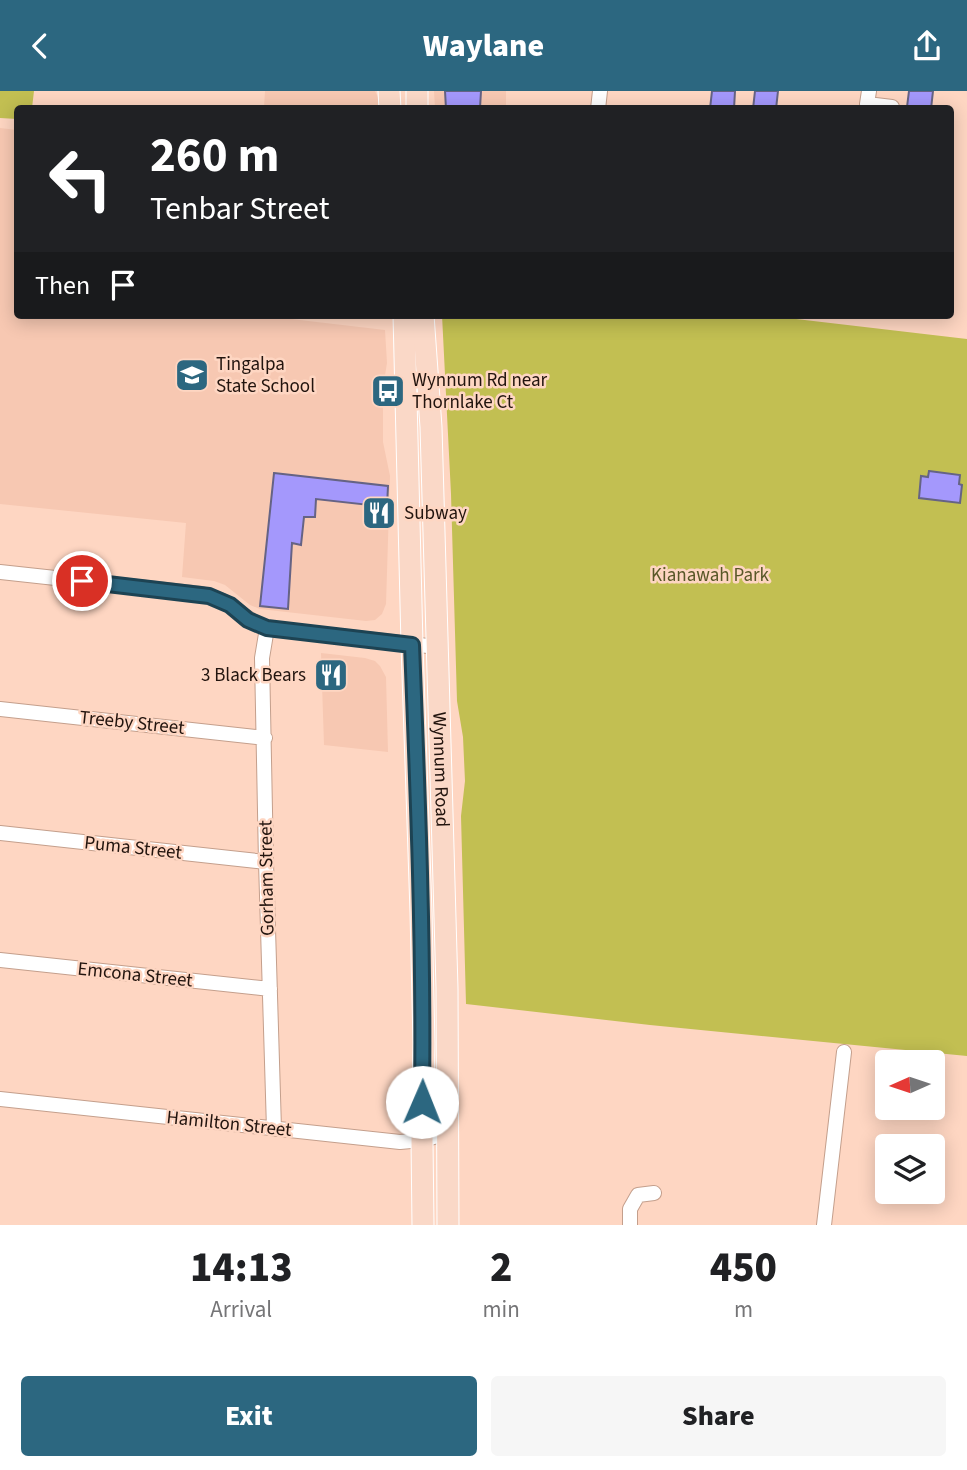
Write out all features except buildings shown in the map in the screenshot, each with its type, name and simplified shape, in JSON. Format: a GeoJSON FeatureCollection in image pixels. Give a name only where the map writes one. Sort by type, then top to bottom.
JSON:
{"type":"FeatureCollection","features":[{"type":"Feature","properties":{"kind":"main road","name":"Wynnum Road"},"geometry":{"type":"LineString","coordinates":[[404,319],[424,1044],[423,1225]]}},
{"type":"Feature","properties":{"kind":"main road","name":"Wynnum Road"},"geometry":{"type":"LineString","coordinates":[[424,319],[431,427],[448,1033],[448,1225]]}},
{"type":"Feature","properties":{"kind":"main road"},"geometry":{"type":"LineString","coordinates":[[421,912],[432,894],[444,893]]}},
{"type":"Feature","properties":{"kind":"street"},"geometry":{"type":"LineString","coordinates":[[0,572],[202,594],[230,605],[248,620],[267,628],[437,647]]}},
{"type":"Feature","properties":{"kind":"street","name":"Gorham Street"},"geometry":{"type":"LineString","coordinates":[[267,628],[262,658],[274,1129]]}},
{"type":"Feature","properties":{"kind":"street","name":"Treeby Street"},"geometry":{"type":"LineString","coordinates":[[0,709],[265,737]]}},
{"type":"Feature","properties":{"kind":"street","name":"Puma Street"},"geometry":{"type":"LineString","coordinates":[[0,833],[266,862]]}},
{"type":"Feature","properties":{"kind":"street","name":"Emcona Street"},"geometry":{"type":"LineString","coordinates":[[0,960],[270,989]]}},
{"type":"Feature","properties":{"kind":"street"},"geometry":{"type":"LineString","coordinates":[[824,1225],[844,1052]]}},
{"type":"Feature","properties":{"kind":"street","name":"Hamilton Street"},"geometry":{"type":"LineString","coordinates":[[0,1099],[391,1142],[422,1140]]}},
{"type":"Feature","properties":{"kind":"street"},"geometry":{"type":"LineString","coordinates":[[422,1140],[434,1137],[447,1116]]}},
{"type":"Feature","properties":{"kind":"street"},"geometry":{"type":"LineString","coordinates":[[630,1225],[630,1209],[638,1195],[654,1193]]}},
{"type":"Feature","properties":{"kind":"shaded area"},"geometry":{"type":"Polygon","coordinates":[[[265,91],[375,91],[379,99],[379,105],[264,105],[265,91]]]}},
{"type":"Feature","properties":{"kind":"shaded area"},"geometry":{"type":"Polygon","coordinates":[[[434,91],[506,91],[506,105],[435,105],[434,91]]]}},
{"type":"Feature","properties":{"kind":"shaded area","name":"Tingalpa State School"},"geometry":{"type":"Polygon","coordinates":[[[0,128],[14,130],[14,319],[291,319],[385,330],[387,363],[383,388],[383,442],[390,476],[386,604],[382,614],[375,620],[260,609],[250,605],[225,585],[182,577],[186,523],[0,504],[0,128]]]}},
{"type":"Feature","properties":{"kind":"shaded area"},"geometry":{"type":"Polygon","coordinates":[[[321,653],[365,658],[380,666],[386,677],[388,752],[324,745],[321,653]]]}},
{"type":"Feature","properties":{"kind":"green space"},"geometry":{"type":"Polygon","coordinates":[[[0,91],[34,91],[32,105],[14,105],[14,119],[0,118],[0,91]]]}},
{"type":"Feature","properties":{"kind":"green space","name":"Kianawah Park"},"geometry":{"type":"Polygon","coordinates":[[[442,319],[795,319],[967,339],[967,1056],[945,1054],[945,1050],[906,1050],[466,1004],[461,816],[465,781],[463,737],[457,701],[442,319]]]}},
{"type":"Feature","properties":{"kind":"place","name":"Tingalpa State School"},"geometry":{"type":"Point","coordinates":[192,375]}},
{"type":"Feature","properties":{"kind":"place","name":"Wynnum Rd near Thornlake Ct"},"geometry":{"type":"Point","coordinates":[388,391]}},
{"type":"Feature","properties":{"kind":"place","name":"Subway"},"geometry":{"type":"Point","coordinates":[379,513]}},
{"type":"Feature","properties":{"kind":"place","name":"3 Black Bears"},"geometry":{"type":"Point","coordinates":[331,675]}},
{"type":"Feature","properties":{"kind":"route"},"geometry":{"type":"LineString","coordinates":[[82,581],[209,596],[230,605],[248,620],[267,628],[412,645],[424,1044],[422,1102]]}}]}
